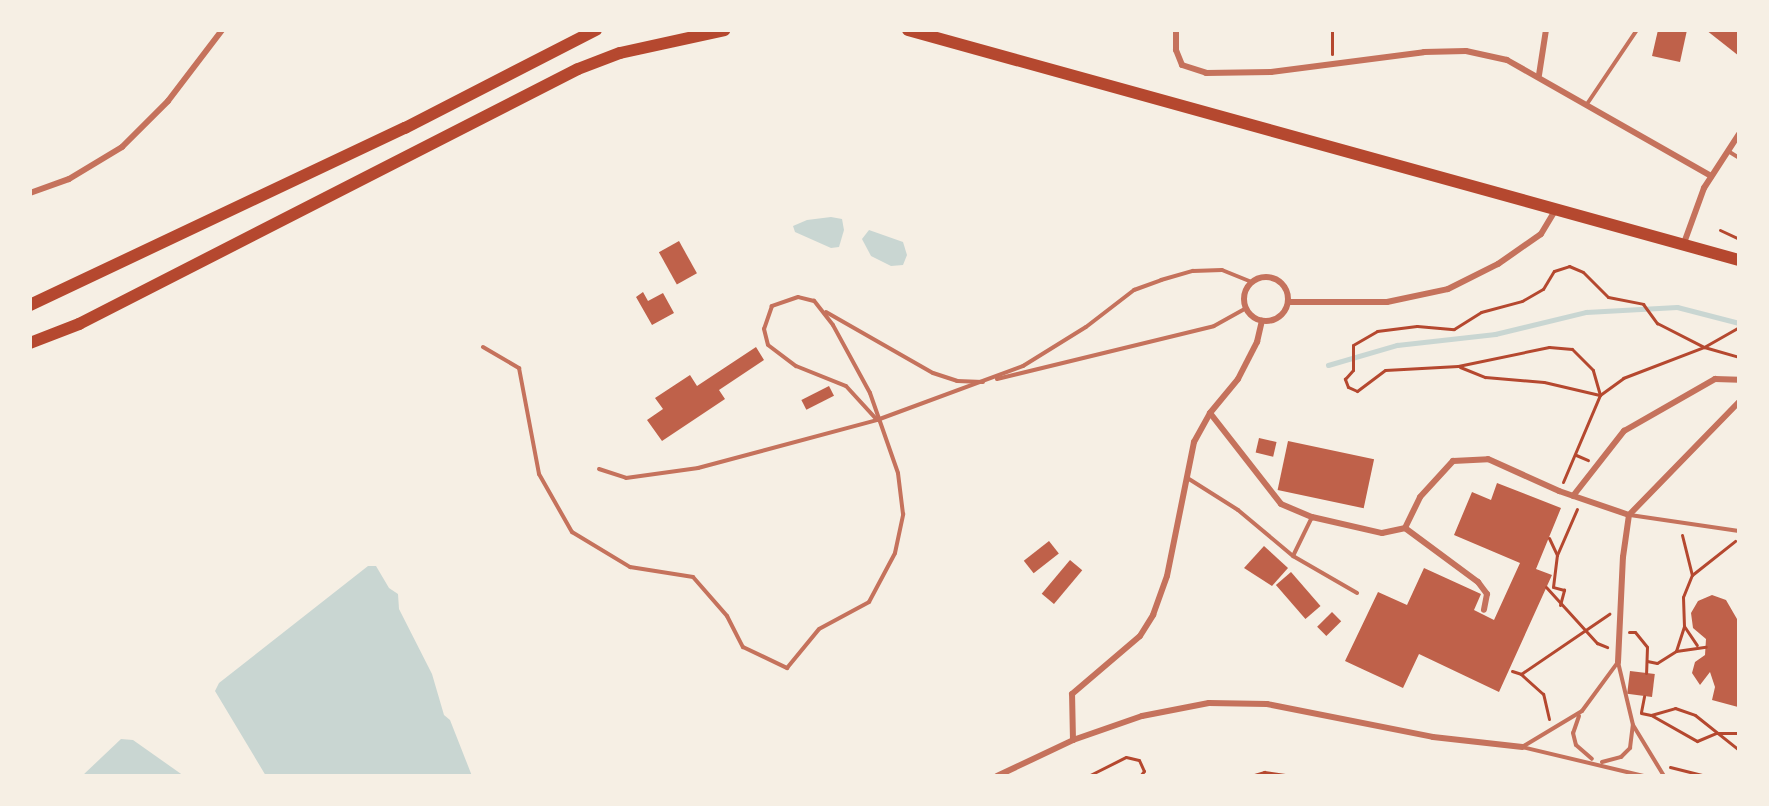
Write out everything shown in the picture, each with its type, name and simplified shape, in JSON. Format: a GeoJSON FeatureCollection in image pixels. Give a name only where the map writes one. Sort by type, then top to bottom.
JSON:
{"type":"FeatureCollection","features":[{"type":"Feature","properties":{"kind":"main road"},"geometry":{"type":"LineString","coordinates":[[30,305],[405,128],[596,30]]}},
{"type":"Feature","properties":{"kind":"main road"},"geometry":{"type":"LineString","coordinates":[[30,344],[79,324],[540,87],[656,40],[670,30]]}},
{"type":"Feature","properties":{"kind":"main road"},"geometry":{"type":"LineString","coordinates":[[620,53],[725,30]]}},
{"type":"Feature","properties":{"kind":"main road"},"geometry":{"type":"LineString","coordinates":[[899,30],[914,31],[1739,260]]}},
{"type":"Feature","properties":{"kind":"street"},"geometry":{"type":"LineString","coordinates":[[30,193],[69,179],[122,147],[168,101],[222,30]]}},
{"type":"Feature","properties":{"kind":"street"},"geometry":{"type":"LineString","coordinates":[[1176,30],[1176,50],[1182,64],[1206,73],[1241,74],[1466,51],[1507,60],[1539,75],[1711,176]]}},
{"type":"Feature","properties":{"kind":"street"},"geometry":{"type":"LineString","coordinates":[[1539,75],[1546,30]]}},
{"type":"Feature","properties":{"kind":"street"},"geometry":{"type":"LineString","coordinates":[[1684,243],[1711,176],[1739,134]]}},
{"type":"Feature","properties":{"kind":"street"},"geometry":{"type":"LineString","coordinates":[[1288,302],[1388,302],[1448,289],[1498,264],[1541,234],[1556,209]]}},
{"type":"Feature","properties":{"kind":"street"},"geometry":{"type":"LineString","coordinates":[[1274,278],[1285,287],[1288,302],[1282,315],[1262,321],[1246,308],[1244,294],[1252,282],[1274,278]]}},
{"type":"Feature","properties":{"kind":"street"},"geometry":{"type":"LineString","coordinates":[[1072,740],[1072,694],[1140,636],[1153,615],[1167,576],[1178,510],[1189,479],[1194,442],[1210,413],[1238,379],[1257,342],[1262,321]]}},
{"type":"Feature","properties":{"kind":"street"},"geometry":{"type":"LineString","coordinates":[[1573,496],[1624,431],[1715,379],[1739,380]]}},
{"type":"Feature","properties":{"kind":"street"},"geometry":{"type":"LineString","coordinates":[[1618,662],[1619,614],[1629,515],[1739,402]]}},
{"type":"Feature","properties":{"kind":"street"},"geometry":{"type":"LineString","coordinates":[[1210,413],[1281,504],[1312,517],[1382,533],[1405,528],[1478,582],[1487,594],[1484,610]]}},
{"type":"Feature","properties":{"kind":"street"},"geometry":{"type":"LineString","coordinates":[[1405,528],[1420,497],[1453,461],[1488,459],[1559,491],[1629,515]]}},
{"type":"Feature","properties":{"kind":"street"},"geometry":{"type":"LineString","coordinates":[[997,776],[1072,740],[1142,716],[1209,703],[1267,704],[1433,737],[1522,747]]}},
{"type":"Feature","properties":{"kind":"lane"},"geometry":{"type":"LineString","coordinates":[[1587,104],[1637,30]]}},
{"type":"Feature","properties":{"kind":"lane"},"geometry":{"type":"LineString","coordinates":[[1727,150],[1739,158]]}},
{"type":"Feature","properties":{"kind":"lane"},"geometry":{"type":"LineString","coordinates":[[824,311],[933,373],[957,381],[988,382],[1055,348],[1134,290],[1193,272],[1222,270],[1252,282]]}},
{"type":"Feature","properties":{"kind":"lane"},"geometry":{"type":"LineString","coordinates":[[483,347],[519,368],[539,474],[572,532],[630,567],[693,577],[727,616],[743,647],[787,668],[819,629],[869,602],[895,553],[903,514],[898,473],[877,420],[864,377],[824,311],[814,301],[798,297],[772,306],[764,329],[768,345],[796,366],[846,386],[877,420]]}},
{"type":"Feature","properties":{"kind":"lane"},"geometry":{"type":"LineString","coordinates":[[600,469],[626,478],[698,468],[877,420],[988,382],[1214,326],[1246,308]]}},
{"type":"Feature","properties":{"kind":"lane"},"geometry":{"type":"LineString","coordinates":[[1189,479],[1238,510],[1293,556],[1357,593]]}},
{"type":"Feature","properties":{"kind":"lane"},"geometry":{"type":"LineString","coordinates":[[1629,515],[1739,531]]}},
{"type":"Feature","properties":{"kind":"lane"},"geometry":{"type":"LineString","coordinates":[[1293,556],[1312,517]]}},
{"type":"Feature","properties":{"kind":"lane"},"geometry":{"type":"LineString","coordinates":[[1618,662],[1634,725],[1634,737],[1621,757],[1596,761],[1576,745],[1575,722],[1618,662]]}},
{"type":"Feature","properties":{"kind":"lane"},"geometry":{"type":"LineString","coordinates":[[1522,747],[1582,711]]}},
{"type":"Feature","properties":{"kind":"lane"},"geometry":{"type":"LineString","coordinates":[[1634,725],[1664,776]]}},
{"type":"Feature","properties":{"kind":"lane"},"geometry":{"type":"LineString","coordinates":[[1522,747],[1596,761],[1644,776]]}},
{"type":"Feature","properties":{"kind":"path"},"geometry":{"type":"LineString","coordinates":[[1332,30],[1333,64]]}},
{"type":"Feature","properties":{"kind":"path"},"geometry":{"type":"LineString","coordinates":[[1720,230],[1739,239]]}},
{"type":"Feature","properties":{"kind":"path"},"geometry":{"type":"LineString","coordinates":[[1600,395],[1593,370],[1572,349],[1549,347],[1458,366],[1385,370],[1357,391],[1348,387],[1346,379],[1353,370],[1353,345],[1377,332],[1417,326],[1454,329],[1480,312],[1522,301],[1543,289],[1554,271],[1569,266],[1583,272],[1608,297],[1642,304],[1657,323],[1704,347],[1739,357]]}},
{"type":"Feature","properties":{"kind":"path"},"geometry":{"type":"LineString","coordinates":[[1559,491],[1600,395],[1623,378],[1704,347],[1739,327]]}},
{"type":"Feature","properties":{"kind":"path"},"geometry":{"type":"LineString","coordinates":[[1458,366],[1485,377],[1544,382],[1600,395]]}},
{"type":"Feature","properties":{"kind":"path"},"geometry":{"type":"LineString","coordinates":[[1560,604],[1564,591],[1553,587],[1557,555],[1578,511],[1573,496]]}},
{"type":"Feature","properties":{"kind":"path"},"geometry":{"type":"LineString","coordinates":[[1682,535],[1692,575]]}},
{"type":"Feature","properties":{"kind":"path"},"geometry":{"type":"LineString","coordinates":[[1549,538],[1557,555]]}},
{"type":"Feature","properties":{"kind":"path"},"geometry":{"type":"LineString","coordinates":[[1676,651],[1684,626],[1683,597],[1692,575],[1735,541]]}},
{"type":"Feature","properties":{"kind":"path"},"geometry":{"type":"LineString","coordinates":[[1546,587],[1597,643],[1618,648]]}},
{"type":"Feature","properties":{"kind":"path"},"geometry":{"type":"LineString","coordinates":[[1521,674],[1603,615],[1619,614]]}},
{"type":"Feature","properties":{"kind":"path"},"geometry":{"type":"LineString","coordinates":[[1684,626],[1697,645]]}},
{"type":"Feature","properties":{"kind":"path"},"geometry":{"type":"LineString","coordinates":[[1618,632],[1635,632],[1647,647],[1646,673]]}},
{"type":"Feature","properties":{"kind":"path"},"geometry":{"type":"LineString","coordinates":[[1647,661],[1657,663],[1676,651],[1697,645],[1706,647]]}},
{"type":"Feature","properties":{"kind":"path"},"geometry":{"type":"LineString","coordinates":[[1512,671],[1521,674],[1543,694],[1550,720],[1543,726]]}},
{"type":"Feature","properties":{"kind":"path"},"geometry":{"type":"LineString","coordinates":[[1651,716],[1675,708],[1695,715],[1739,750]]}},
{"type":"Feature","properties":{"kind":"path"},"geometry":{"type":"LineString","coordinates":[[1641,713],[1651,716],[1696,741],[1716,733],[1739,733]]}},
{"type":"Feature","properties":{"kind":"path"},"geometry":{"type":"LineString","coordinates":[[1088,776],[1126,757],[1139,760],[1144,771],[1140,776]]}},
{"type":"Feature","properties":{"kind":"path"},"geometry":{"type":"LineString","coordinates":[[1659,764],[1707,776]]}},
{"type":"Feature","properties":{"kind":"path"},"geometry":{"type":"LineString","coordinates":[[1251,776],[1264,772],[1294,776]]}},
{"type":"Feature","properties":{"kind":"shaded area"},"geometry":{"type":"Polygon","coordinates":[[[831,217],[842,219],[844,230],[839,247],[831,248],[795,232],[793,226],[807,220],[831,217]]]}},
{"type":"Feature","properties":{"kind":"shaded area"},"geometry":{"type":"Polygon","coordinates":[[[869,230],[903,242],[907,255],[903,265],[891,266],[871,256],[862,239],[869,230]]]}},
{"type":"Feature","properties":{"kind":"shaded area"},"geometry":{"type":"Polygon","coordinates":[[[368,566],[376,566],[389,588],[398,594],[399,609],[432,674],[444,715],[450,720],[472,776],[266,776],[215,691],[219,683],[368,566]]]}},
{"type":"Feature","properties":{"kind":"shaded area"},"geometry":{"type":"Polygon","coordinates":[[[121,739],[133,740],[184,776],[82,776],[121,739]]]}},
{"type":"Feature","properties":{"kind":"building"},"geometry":{"type":"Polygon","coordinates":[[[1658,30],[1687,30],[1680,62],[1652,56],[1658,30]]]}},
{"type":"Feature","properties":{"kind":"building"},"geometry":{"type":"Polygon","coordinates":[[[1706,30],[1739,30],[1739,56],[1706,30]]]}},
{"type":"Feature","properties":{"kind":"building"},"geometry":{"type":"Polygon","coordinates":[[[679,241],[697,273],[677,285],[659,252],[679,241]]]}},
{"type":"Feature","properties":{"kind":"building"},"geometry":{"type":"Polygon","coordinates":[[[643,292],[648,301],[663,293],[674,313],[652,325],[636,297],[643,292]]]}},
{"type":"Feature","properties":{"kind":"building"},"geometry":{"type":"Polygon","coordinates":[[[756,347],[764,360],[719,390],[725,399],[662,441],[647,420],[663,409],[655,398],[690,375],[697,386],[756,347]]]}},
{"type":"Feature","properties":{"kind":"building"},"geometry":{"type":"Polygon","coordinates":[[[829,386],[834,396],[806,410],[801,400],[829,386]]]}},
{"type":"Feature","properties":{"kind":"building"},"geometry":{"type":"Polygon","coordinates":[[[1259,438],[1277,442],[1273,457],[1256,453],[1259,438]]]}},
{"type":"Feature","properties":{"kind":"building"},"geometry":{"type":"Polygon","coordinates":[[[1288,441],[1374,459],[1364,508],[1278,490],[1288,441]]]}},
{"type":"Feature","properties":{"kind":"building"},"geometry":{"type":"Polygon","coordinates":[[[1497,483],[1561,508],[1536,569],[1552,575],[1499,692],[1419,654],[1403,688],[1345,661],[1378,592],[1407,605],[1424,568],[1481,594],[1474,610],[1494,620],[1520,563],[1454,535],[1472,492],[1491,500],[1497,483]]]}},
{"type":"Feature","properties":{"kind":"building"},"geometry":{"type":"Polygon","coordinates":[[[1049,541],[1059,554],[1034,573],[1024,561],[1049,541]]]}},
{"type":"Feature","properties":{"kind":"building"},"geometry":{"type":"Polygon","coordinates":[[[1264,546],[1288,568],[1272,586],[1244,568],[1264,546]]]}},
{"type":"Feature","properties":{"kind":"building"},"geometry":{"type":"Polygon","coordinates":[[[1070,560],[1082,570],[1054,604],[1042,594],[1070,560]]]}},
{"type":"Feature","properties":{"kind":"building"},"geometry":{"type":"Polygon","coordinates":[[[1291,572],[1321,606],[1305,619],[1276,585],[1291,572]]]}},
{"type":"Feature","properties":{"kind":"building"},"geometry":{"type":"Polygon","coordinates":[[[1712,595],[1726,600],[1737,619],[1739,617],[1738,707],[1712,700],[1715,687],[1710,672],[1700,685],[1692,673],[1695,662],[1705,655],[1706,639],[1693,628],[1691,613],[1698,601],[1712,595]]]}},
{"type":"Feature","properties":{"kind":"building"},"geometry":{"type":"Polygon","coordinates":[[[1332,612],[1341,621],[1326,636],[1317,627],[1332,612]]]}},
{"type":"Feature","properties":{"kind":"building"},"geometry":{"type":"Polygon","coordinates":[[[1630,671],[1655,674],[1652,697],[1627,694],[1630,671]]]}},
{"type":"Feature","properties":{"kind":"waterway"},"geometry":{"type":"LineString","coordinates":[[1328,365],[1397,345],[1495,334],[1586,312],[1677,307],[1739,323]]}}]}
